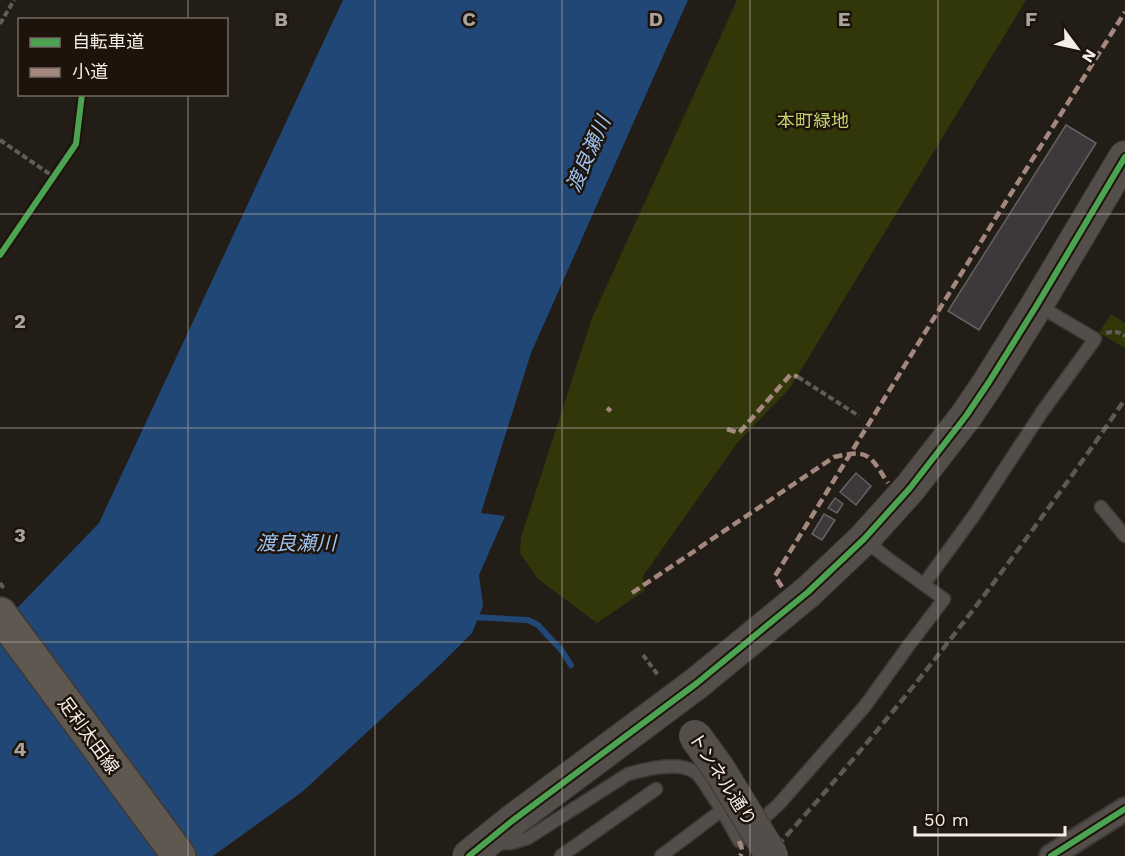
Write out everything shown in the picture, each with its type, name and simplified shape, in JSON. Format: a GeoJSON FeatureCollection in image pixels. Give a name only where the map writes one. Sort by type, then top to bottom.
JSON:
{"type":"FeatureCollection","features":[{"type":"Feature","properties":{"kind":"main road","name":"足利太田線"},"geometry":{"type":"LineString","coordinates":[[0,614],[179,856]]}},
{"type":"Feature","properties":{"kind":"street"},"geometry":{"type":"LineString","coordinates":[[476,850],[672,703],[808,592],[864,539],[910,488],[966,416],[1037,305],[1125,157]]}},
{"type":"Feature","properties":{"kind":"street","name":"トンネル通り"},"geometry":{"type":"LineString","coordinates":[[672,703],[718,769],[772,856]]}},
{"type":"Feature","properties":{"kind":"street"},"geometry":{"type":"LineString","coordinates":[[1051,856],[1125,809]]}},
{"type":"Feature","properties":{"kind":"lane"},"geometry":{"type":"LineString","coordinates":[[924,584],[1095,339],[1037,305]]}},
{"type":"Feature","properties":{"kind":"lane"},"geometry":{"type":"LineString","coordinates":[[1101,507],[1125,536]]}},
{"type":"Feature","properties":{"kind":"lane"},"geometry":{"type":"LineString","coordinates":[[476,850],[528,838],[628,774],[669,766],[695,772],[722,810],[739,840],[779,804],[865,706],[944,599],[864,539]]}},
{"type":"Feature","properties":{"kind":"lane"},"geometry":{"type":"LineString","coordinates":[[561,856],[656,789]]}},
{"type":"Feature","properties":{"kind":"lane"},"geometry":{"type":"LineString","coordinates":[[661,856],[722,810]]}},
{"type":"Feature","properties":{"kind":"path"},"geometry":{"type":"LineString","coordinates":[[0,24],[14,0]]}},
{"type":"Feature","properties":{"kind":"path"},"geometry":{"type":"LineString","coordinates":[[0,140],[54,177]]}},
{"type":"Feature","properties":{"kind":"path"},"geometry":{"type":"LineString","coordinates":[[48,184],[60,168]]}},
{"type":"Feature","properties":{"kind":"path"},"geometry":{"type":"LineString","coordinates":[[798,377],[859,416]]}},
{"type":"Feature","properties":{"kind":"path"},"geometry":{"type":"LineString","coordinates":[[643,655],[658,675]]}},
{"type":"Feature","properties":{"kind":"green space","name":"本町緑地"},"geometry":{"type":"Polygon","coordinates":[[[737,0],[1026,0],[790,388],[738,442],[643,576],[644,591],[597,623],[538,579],[520,553],[521,537],[592,318],[737,0]]]}},
{"type":"Feature","properties":{"kind":"green space"},"geometry":{"type":"Polygon","coordinates":[[[1111,314],[1125,323],[1125,348],[1099,333],[1111,314]]]}},
{"type":"Feature","properties":{"kind":"water","name":"渡良瀬川"},"geometry":{"type":"Polygon","coordinates":[[[343,0],[688,0],[531,353],[481,513],[505,516],[479,575],[483,606],[472,633],[438,667],[302,792],[213,856],[0,856],[0,626],[99,523],[343,0]]]}},
{"type":"Feature","properties":{"kind":"building"},"geometry":{"type":"Polygon","coordinates":[[[1066,125],[1096,143],[979,330],[948,311],[1066,125]]]}},
{"type":"Feature","properties":{"kind":"building"},"geometry":{"type":"Polygon","coordinates":[[[856,473],[871,486],[856,505],[840,492],[856,473]]]}},
{"type":"Feature","properties":{"kind":"building"},"geometry":{"type":"Polygon","coordinates":[[[835,498],[843,504],[837,513],[828,508],[835,498]]]}},
{"type":"Feature","properties":{"kind":"building"},"geometry":{"type":"Polygon","coordinates":[[[824,514],[835,520],[822,540],[812,534],[824,514]]]}},
{"type":"Feature","properties":{"kind":"waterway"},"geometry":{"type":"LineString","coordinates":[[472,617],[528,620],[538,625],[562,651],[571,665]]}},
{"type":"Feature","properties":{"kind":"railway"},"geometry":{"type":"LineString","coordinates":[[768,856],[871,738],[937,657],[1031,532],[1125,399]]}},
{"type":"Feature","properties":{"kind":"marked path"},"geometry":{"type":"LineString","coordinates":[[782,587],[775,576],[1125,12]]}},
{"type":"Feature","properties":{"kind":"marked path"},"geometry":{"type":"LineString","coordinates":[[727,429],[739,433],[791,374],[798,377]]}},
{"type":"Feature","properties":{"kind":"marked path"},"geometry":{"type":"LineString","coordinates":[[607,408],[611,411]]}},
{"type":"Feature","properties":{"kind":"marked path"},"geometry":{"type":"LineString","coordinates":[[632,593],[834,457],[855,454],[867,456],[888,483]]}},
{"type":"Feature","properties":{"kind":"marked path"},"geometry":{"type":"LineString","coordinates":[[739,841],[742,850],[740,856]]}},
{"type":"Feature","properties":{"kind":"cycle path"},"geometry":{"type":"LineString","coordinates":[[0,255],[76,144],[82,96]]}},
{"type":"Feature","properties":{"kind":"cycle path"},"geometry":{"type":"LineString","coordinates":[[469,856],[512,821],[697,683],[808,592],[864,539],[910,488],[966,416],[1037,305],[1125,157]]}},
{"type":"Feature","properties":{"kind":"cycle path"},"geometry":{"type":"LineString","coordinates":[[1051,856],[1125,809]]}}]}
